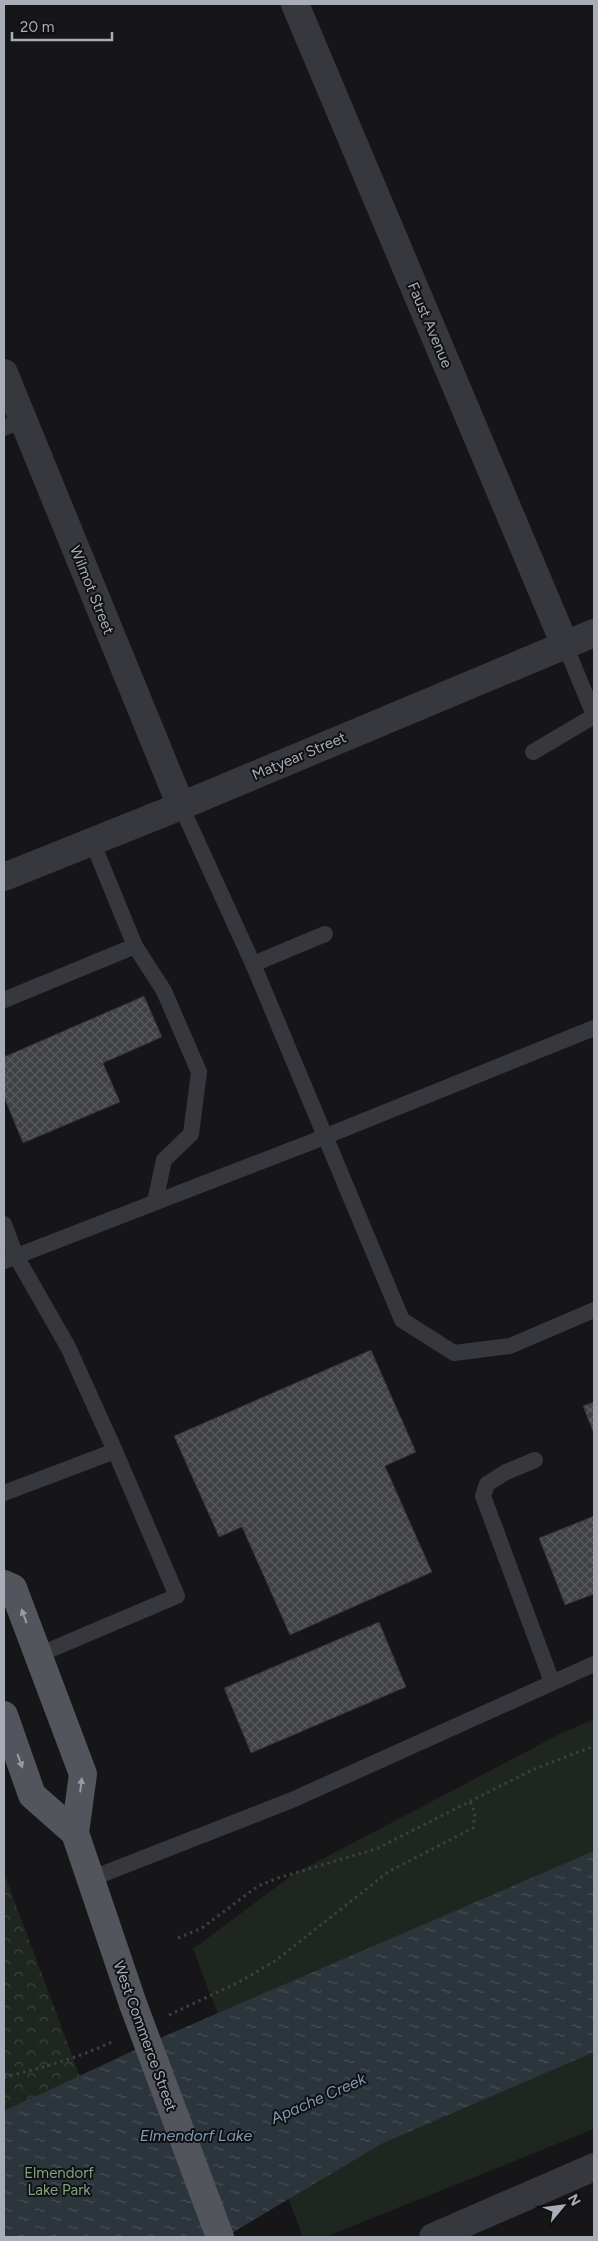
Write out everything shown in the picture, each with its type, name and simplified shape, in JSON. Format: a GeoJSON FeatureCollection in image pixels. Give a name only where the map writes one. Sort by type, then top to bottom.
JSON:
{"type":"FeatureCollection","features":[{"type":"Feature","properties":{"kind":"main road","name":"West Commerce Street"},"geometry":{"type":"LineString","coordinates":[[4,1584],[13,1588],[82,1774],[75,1834],[132,2004],[220,2237]]}},
{"type":"Feature","properties":{"kind":"main road","name":"West Commerce Street"},"geometry":{"type":"LineString","coordinates":[[4,1715],[32,1795],[75,1834]]}},
{"type":"Feature","properties":{"kind":"street","name":"Faust Avenue"},"geometry":{"type":"LineString","coordinates":[[295,4],[565,646]]}},
{"type":"Feature","properties":{"kind":"street","name":"Wilmot Street"},"geometry":{"type":"LineString","coordinates":[[4,373],[13,424],[181,806]]}},
{"type":"Feature","properties":{"kind":"street","name":"Matyear Street"},"geometry":{"type":"LineString","coordinates":[[4,877],[181,806],[594,633]]}},
{"type":"Feature","properties":{"kind":"street"},"geometry":{"type":"LineString","coordinates":[[433,2237],[594,2167]]}},
{"type":"Feature","properties":{"kind":"lane"},"geometry":{"type":"LineString","coordinates":[[533,752],[594,715],[565,646]]}},
{"type":"Feature","properties":{"kind":"lane"},"geometry":{"type":"LineString","coordinates":[[181,806],[253,964],[402,1320],[454,1353],[510,1346],[594,1310]]}},
{"type":"Feature","properties":{"kind":"lane"},"geometry":{"type":"LineString","coordinates":[[92,841],[135,946],[164,991],[199,1072],[191,1134],[164,1160],[155,1202]]}},
{"type":"Feature","properties":{"kind":"lane"},"geometry":{"type":"LineString","coordinates":[[253,964],[325,934]]}},
{"type":"Feature","properties":{"kind":"lane"},"geometry":{"type":"LineString","coordinates":[[4,1000],[135,946]]}},
{"type":"Feature","properties":{"kind":"lane"},"geometry":{"type":"LineString","coordinates":[[10,1259],[594,1028]]}},
{"type":"Feature","properties":{"kind":"lane"},"geometry":{"type":"LineString","coordinates":[[4,1224],[10,1259],[68,1346],[177,1596],[38,1655]]}},
{"type":"Feature","properties":{"kind":"lane"},"geometry":{"type":"LineString","coordinates":[[4,1494],[115,1451]]}},
{"type":"Feature","properties":{"kind":"lane"},"geometry":{"type":"LineString","coordinates":[[535,1460],[506,1472],[487,1484],[483,1496],[552,1682]]}},
{"type":"Feature","properties":{"kind":"lane"},"geometry":{"type":"LineString","coordinates":[[90,1879],[292,1800],[594,1664]]}},
{"type":"Feature","properties":{"kind":"path"},"geometry":{"type":"LineString","coordinates":[[178,1938],[202,1928],[258,1886],[278,1878],[376,1849],[532,1770],[594,1746]]}},
{"type":"Feature","properties":{"kind":"path"},"geometry":{"type":"LineString","coordinates":[[162,2019],[239,1982],[275,1961],[388,1872],[474,1828],[476,1820],[470,1802]]}},
{"type":"Feature","properties":{"kind":"path"},"geometry":{"type":"LineString","coordinates":[[4,2076],[47,2068],[84,2055],[119,2039]]}},
{"type":"Feature","properties":{"kind":"green space"},"geometry":{"type":"Polygon","coordinates":[[[594,1719],[594,2129],[325,2237],[303,2237],[193,1949],[292,1875],[558,1735],[594,1719]]]}},
{"type":"Feature","properties":{"kind":"green space","name":"Elmendorf Lake Park"},"geometry":{"type":"Polygon","coordinates":[[[4,1873],[140,2237],[4,2237],[4,1873]]]}},
{"type":"Feature","properties":{"kind":"water","name":"Elmendorf Lake"},"geometry":{"type":"Polygon","coordinates":[[[594,1851],[594,2052],[381,2144],[225,2237],[4,2237],[4,2111],[167,2035],[594,1851]]]}},
{"type":"Feature","properties":{"kind":"building"},"geometry":{"type":"Polygon","coordinates":[[[144,996],[162,1037],[103,1063],[120,1102],[23,1143],[4,1097],[4,1057],[144,996]]]}},
{"type":"Feature","properties":{"kind":"building"},"geometry":{"type":"Polygon","coordinates":[[[371,1350],[416,1452],[385,1466],[432,1572],[290,1635],[242,1527],[219,1537],[174,1436],[371,1350]]]}},
{"type":"Feature","properties":{"kind":"building"},"geometry":{"type":"Polygon","coordinates":[[[594,1402],[594,1434],[583,1406],[594,1402]]]}},
{"type":"Feature","properties":{"kind":"building"},"geometry":{"type":"Polygon","coordinates":[[[594,1516],[594,1594],[565,1605],[539,1538],[594,1516]]]}},
{"type":"Feature","properties":{"kind":"building"},"geometry":{"type":"Polygon","coordinates":[[[379,1622],[406,1687],[251,1753],[224,1688],[379,1622]]]}},
{"type":"Feature","properties":{"kind":"water label","name":"Apache Creek"},"geometry":{"type":"Point","coordinates":[318,2098]}}]}
